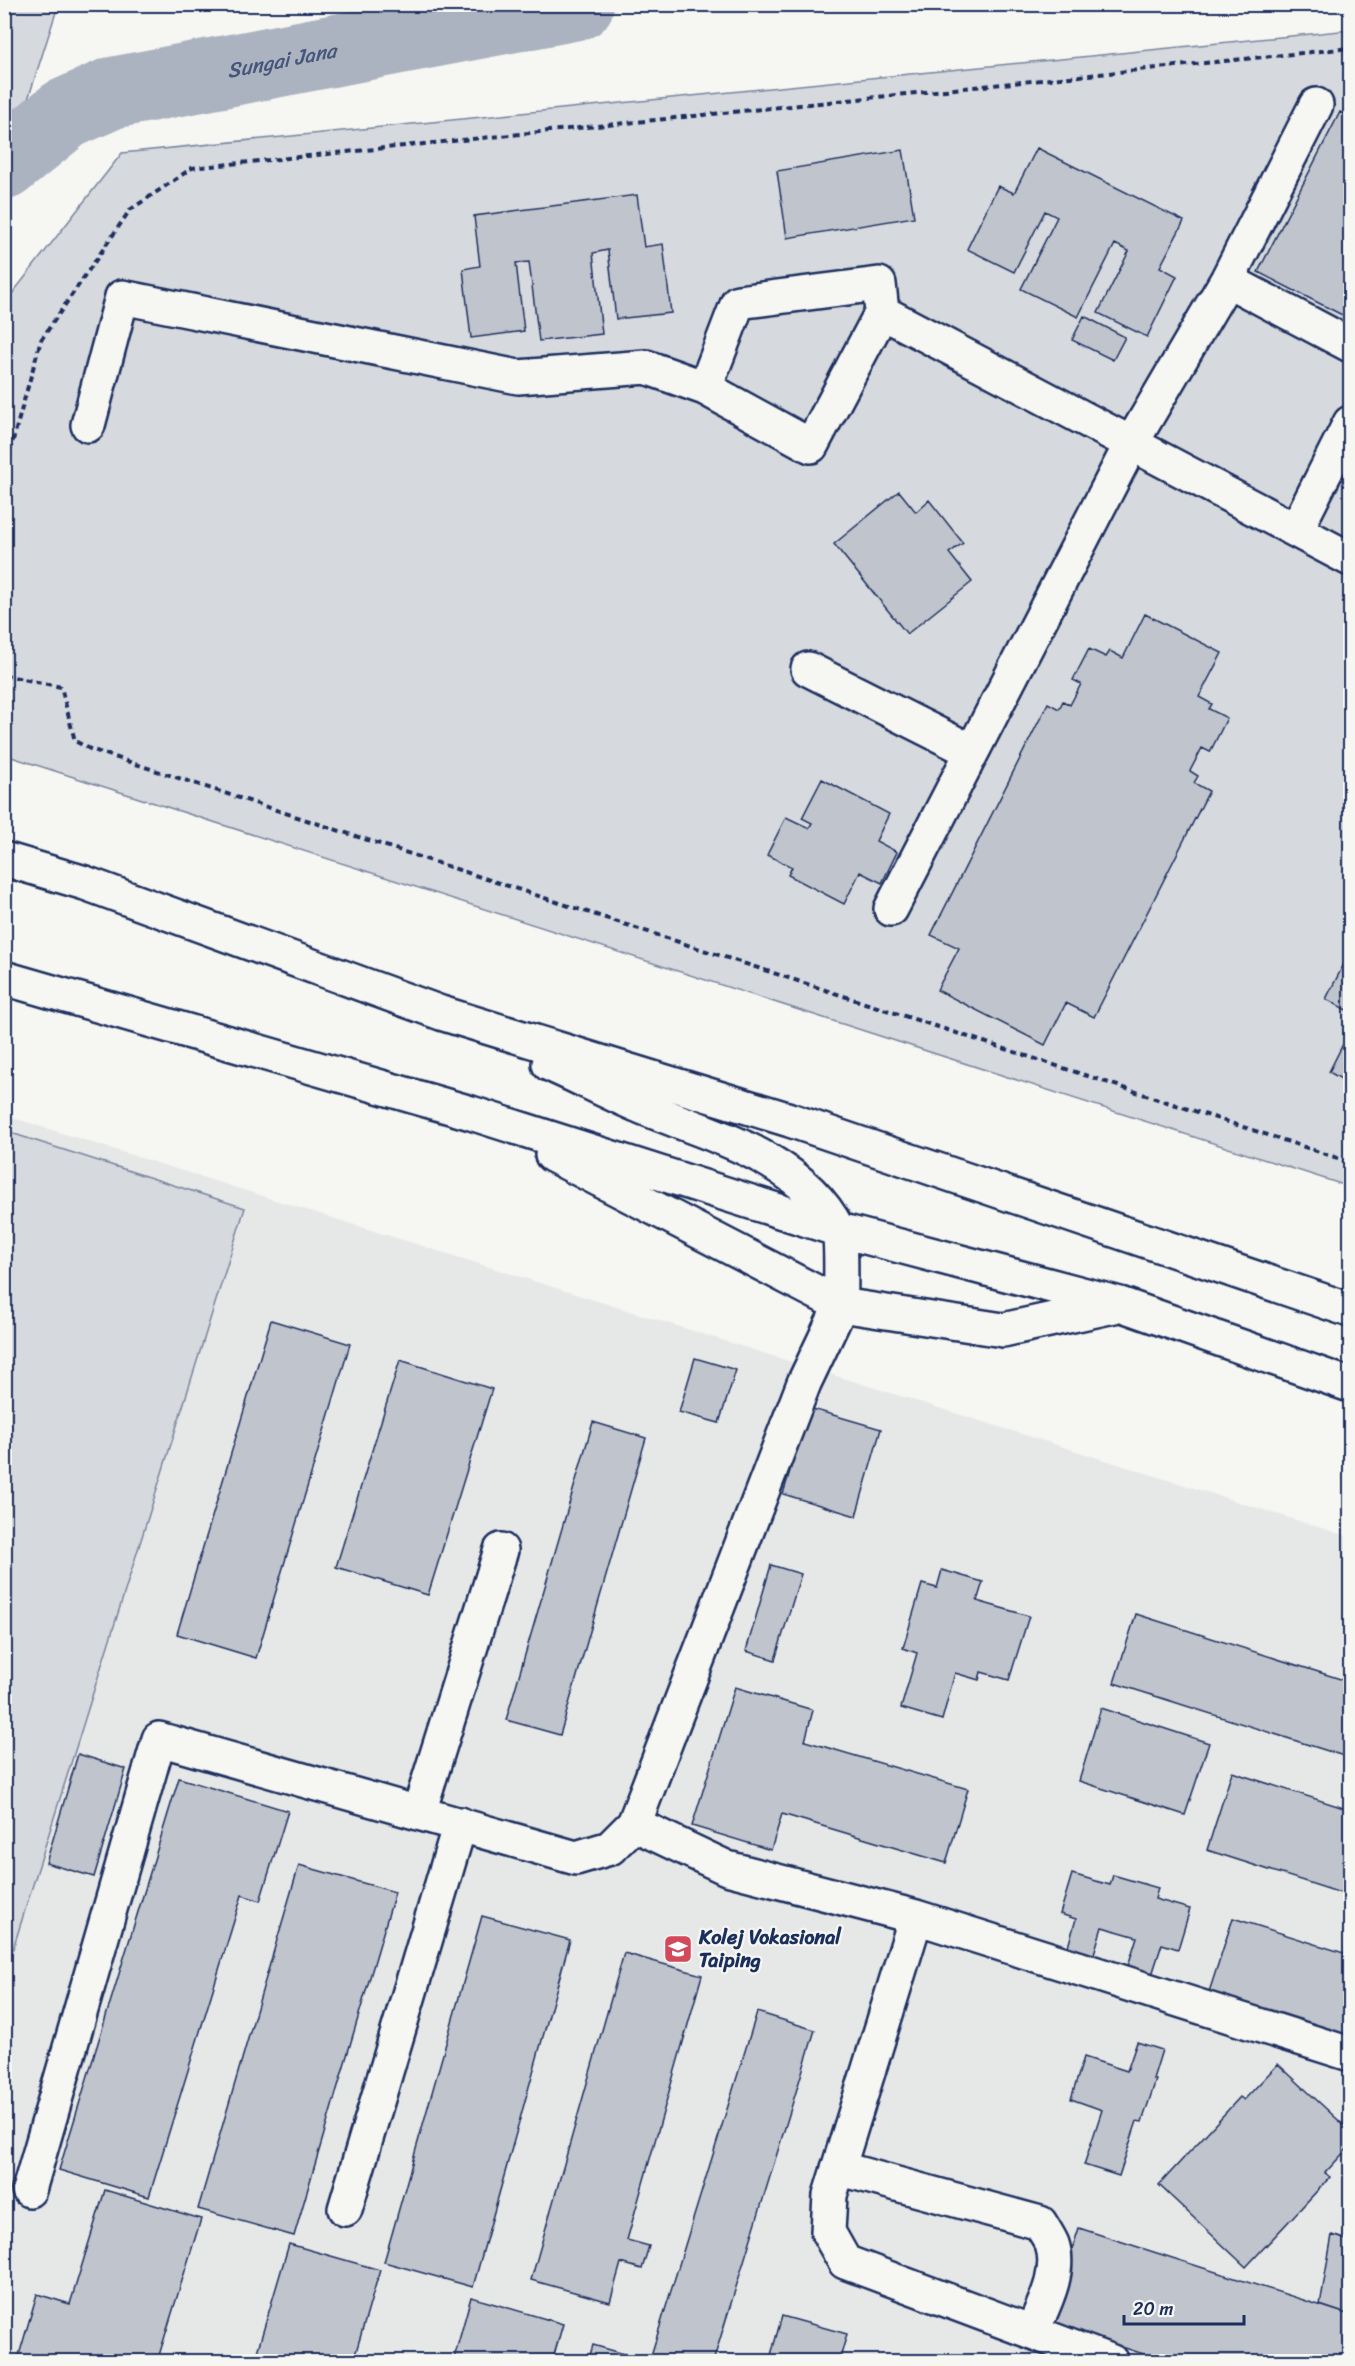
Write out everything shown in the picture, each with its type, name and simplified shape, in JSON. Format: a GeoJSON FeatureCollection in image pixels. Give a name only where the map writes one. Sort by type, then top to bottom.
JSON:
{"type":"FeatureCollection","features":[{"type":"Feature","properties":{"kind":"main road"},"geometry":{"type":"LineString","coordinates":[[891,909],[1131,444],[1227,280],[1316,105]]}},
{"type":"Feature","properties":{"kind":"main road"},"geometry":{"type":"LineString","coordinates":[[1227,280],[1350,345]]}},
{"type":"Feature","properties":{"kind":"main road"},"geometry":{"type":"LineString","coordinates":[[88,425],[122,297],[518,377],[646,366],[705,387],[811,446],[882,312],[879,284],[738,302],[705,387]]}},
{"type":"Feature","properties":{"kind":"main road"},"geometry":{"type":"LineString","coordinates":[[882,312],[1350,560]]}},
{"type":"Feature","properties":{"kind":"main road"},"geometry":{"type":"LineString","coordinates":[[1296,530],[1350,423]]}},
{"type":"Feature","properties":{"kind":"main road"},"geometry":{"type":"LineString","coordinates":[[808,669],[971,751]]}},
{"type":"Feature","properties":{"kind":"main road"},"geometry":{"type":"LineString","coordinates":[[4,859],[85,883],[441,1013],[790,1120],[1350,1310]]}},
{"type":"Feature","properties":{"kind":"main road"},"geometry":{"type":"LineString","coordinates":[[4,978],[471,1113],[839,1230],[1120,1304],[1350,1385]]}},
{"type":"Feature","properties":{"kind":"main road"},"geometry":{"type":"LineString","coordinates":[[29,2190],[159,1739],[576,1858],[610,1848],[634,1824],[804,1383],[841,1305],[839,1230],[815,1195],[785,1171],[738,1145],[642,1107],[441,1013]]}},
{"type":"Feature","properties":{"kind":"main road"},"geometry":{"type":"LineString","coordinates":[[471,1113],[841,1305],[1003,1330],[1120,1304],[1183,1305],[1350,1362]]}},
{"type":"Feature","properties":{"kind":"main road"},"geometry":{"type":"LineString","coordinates":[[1252,1276],[1350,1298]]}},
{"type":"Feature","properties":{"kind":"main road"},"geometry":{"type":"LineString","coordinates":[[419,1812],[501,1550]]}},
{"type":"Feature","properties":{"kind":"main road"},"geometry":{"type":"LineString","coordinates":[[345,2209],[460,1824]]}},
{"type":"Feature","properties":{"kind":"main road"},"geometry":{"type":"LineString","coordinates":[[634,1824],[727,1868],[916,1917],[1350,2054]]}},
{"type":"Feature","properties":{"kind":"main road"},"geometry":{"type":"LineString","coordinates":[[916,1917],[830,2195],[828,2232],[845,2262],[1113,2361]]}},
{"type":"Feature","properties":{"kind":"main road"},"geometry":{"type":"LineString","coordinates":[[838,2168],[1040,2223],[1052,2244],[1055,2265],[1048,2295],[1032,2332]]}},
{"type":"Feature","properties":{"kind":"path"},"geometry":{"type":"LineString","coordinates":[[4,472],[42,340],[130,210],[192,168],[1350,48]]}},
{"type":"Feature","properties":{"kind":"path"},"geometry":{"type":"LineString","coordinates":[[4,675],[61,687],[75,741],[90,749],[1350,1162]]}},
{"type":"Feature","properties":{"kind":"shaded area"},"geometry":{"type":"Polygon","coordinates":[[[5,4],[98,5],[57,9],[5,171],[5,4]]]}},
{"type":"Feature","properties":{"kind":"shaded area"},"geometry":{"type":"Polygon","coordinates":[[[1350,30],[1350,1187],[5,755],[4,304],[122,153],[1350,30]]]}},
{"type":"Feature","properties":{"kind":"shaded area","name":"Kolej Vokasional Taiping"},"geometry":{"type":"Polygon","coordinates":[[[4,1115],[1350,1537],[1350,2361],[5,2361],[4,1115]]]}},
{"type":"Feature","properties":{"kind":"shaded area"},"geometry":{"type":"Polygon","coordinates":[[[4,1131],[245,1208],[5,1974],[4,1131]]]}},
{"type":"Feature","properties":{"kind":"building"},"geometry":{"type":"Polygon","coordinates":[[[1340,112],[1350,117],[1350,319],[1258,272],[1340,112]]]}},
{"type":"Feature","properties":{"kind":"building"},"geometry":{"type":"Polygon","coordinates":[[[1037,148],[1184,221],[1160,267],[1177,276],[1147,337],[1098,313],[1129,251],[1115,244],[1078,317],[1021,289],[1057,217],[1045,211],[1014,272],[967,249],[998,186],[1014,193],[1037,148]]]}},
{"type":"Feature","properties":{"kind":"building"},"geometry":{"type":"Polygon","coordinates":[[[903,150],[914,217],[787,238],[777,171],[903,150]]]}},
{"type":"Feature","properties":{"kind":"building"},"geometry":{"type":"Polygon","coordinates":[[[637,195],[644,247],[663,244],[671,313],[616,319],[608,250],[593,253],[602,334],[539,341],[529,262],[516,263],[524,331],[471,338],[463,269],[480,266],[474,216],[637,195]]]}},
{"type":"Feature","properties":{"kind":"building"},"geometry":{"type":"Polygon","coordinates":[[[1084,316],[1125,337],[1113,360],[1072,340],[1084,316]]]}},
{"type":"Feature","properties":{"kind":"building"},"geometry":{"type":"Polygon","coordinates":[[[899,491],[916,512],[929,500],[963,543],[949,553],[972,582],[907,634],[834,544],[899,491]]]}},
{"type":"Feature","properties":{"kind":"building"},"geometry":{"type":"Polygon","coordinates":[[[1145,614],[1222,653],[1199,697],[1212,704],[1209,709],[1227,718],[1210,752],[1202,748],[1190,771],[1198,776],[1194,783],[1209,791],[1094,1017],[1066,1003],[1045,1045],[937,990],[959,948],[931,935],[1048,703],[1059,709],[1063,701],[1070,705],[1081,684],[1073,680],[1089,649],[1106,657],[1110,651],[1123,658],[1145,614]]]}},
{"type":"Feature","properties":{"kind":"building"},"geometry":{"type":"Polygon","coordinates":[[[822,779],[889,814],[876,841],[897,852],[882,883],[860,872],[844,904],[788,875],[792,867],[767,855],[786,817],[809,828],[812,823],[802,818],[822,779]]]}},
{"type":"Feature","properties":{"kind":"building"},"geometry":{"type":"Polygon","coordinates":[[[1350,952],[1350,1012],[1326,999],[1350,952]]]}},
{"type":"Feature","properties":{"kind":"building"},"geometry":{"type":"Polygon","coordinates":[[[1350,1030],[1350,1084],[1329,1072],[1350,1030]]]}},
{"type":"Feature","properties":{"kind":"building"},"geometry":{"type":"Polygon","coordinates":[[[271,1320],[350,1344],[256,1658],[177,1634],[271,1320]]]}},
{"type":"Feature","properties":{"kind":"building"},"geometry":{"type":"Polygon","coordinates":[[[695,1358],[736,1370],[719,1423],[679,1412],[695,1358]]]}},
{"type":"Feature","properties":{"kind":"building"},"geometry":{"type":"Polygon","coordinates":[[[400,1360],[492,1389],[428,1595],[336,1567],[400,1360]]]}},
{"type":"Feature","properties":{"kind":"building"},"geometry":{"type":"Polygon","coordinates":[[[809,1408],[881,1429],[856,1516],[783,1494],[809,1408]]]}},
{"type":"Feature","properties":{"kind":"building"},"geometry":{"type":"Polygon","coordinates":[[[593,1422],[646,1438],[560,1735],[506,1720],[593,1422]]]}},
{"type":"Feature","properties":{"kind":"building"},"geometry":{"type":"Polygon","coordinates":[[[771,1565],[801,1574],[775,1660],[746,1651],[771,1565]]]}},
{"type":"Feature","properties":{"kind":"building"},"geometry":{"type":"Polygon","coordinates":[[[942,1570],[983,1582],[977,1601],[1029,1616],[1009,1680],[981,1672],[979,1680],[955,1673],[942,1720],[901,1708],[917,1653],[903,1648],[922,1584],[937,1588],[942,1570]]]}},
{"type":"Feature","properties":{"kind":"building"},"geometry":{"type":"Polygon","coordinates":[[[1136,1614],[1350,1682],[1350,1758],[1114,1683],[1136,1614]]]}},
{"type":"Feature","properties":{"kind":"building"},"geometry":{"type":"Polygon","coordinates":[[[735,1687],[813,1710],[805,1741],[968,1789],[946,1863],[782,1814],[771,1850],[692,1826],[735,1687]]]}},
{"type":"Feature","properties":{"kind":"building"},"geometry":{"type":"Polygon","coordinates":[[[1101,1708],[1209,1743],[1185,1815],[1079,1781],[1101,1708]]]}},
{"type":"Feature","properties":{"kind":"building"},"geometry":{"type":"Polygon","coordinates":[[[78,1754],[126,1769],[94,1877],[46,1863],[78,1754]]]}},
{"type":"Feature","properties":{"kind":"building"},"geometry":{"type":"Polygon","coordinates":[[[1232,1772],[1350,1810],[1350,1896],[1207,1850],[1232,1772]]]}},
{"type":"Feature","properties":{"kind":"building"},"geometry":{"type":"Polygon","coordinates":[[[179,1778],[288,1811],[260,1901],[242,1895],[149,2197],[59,2170],[179,1778]]]}},
{"type":"Feature","properties":{"kind":"building"},"geometry":{"type":"Polygon","coordinates":[[[299,1865],[395,1892],[294,2236],[198,2209],[299,1865]]]}},
{"type":"Feature","properties":{"kind":"building"},"geometry":{"type":"Polygon","coordinates":[[[1072,1874],[1110,1885],[1113,1875],[1158,1888],[1155,1899],[1190,1909],[1178,1949],[1162,1944],[1152,1975],[1127,1969],[1137,1937],[1102,1927],[1093,1957],[1067,1950],[1076,1919],[1060,1914],[1072,1874]]]}},
{"type":"Feature","properties":{"kind":"building"},"geometry":{"type":"Polygon","coordinates":[[[482,1916],[570,1940],[473,2287],[384,2262],[482,1916]]]}},
{"type":"Feature","properties":{"kind":"building"},"geometry":{"type":"Polygon","coordinates":[[[1233,1918],[1350,1955],[1350,2040],[1208,1995],[1233,1918]]]}},
{"type":"Feature","properties":{"kind":"building"},"geometry":{"type":"Polygon","coordinates":[[[624,1953],[702,1975],[627,2240],[649,2246],[642,2269],[621,2263],[610,2302],[531,2280],[624,1953]]]}},
{"type":"Feature","properties":{"kind":"building"},"geometry":{"type":"Polygon","coordinates":[[[757,2012],[815,2030],[713,2362],[649,2362],[757,2012]]]}},
{"type":"Feature","properties":{"kind":"building"},"geometry":{"type":"Polygon","coordinates":[[[1137,2042],[1162,2050],[1153,2079],[1156,2080],[1142,2122],[1137,2121],[1119,2176],[1084,2165],[1102,2110],[1071,2099],[1084,2057],[1127,2071],[1137,2042]]]}},
{"type":"Feature","properties":{"kind":"building"},"geometry":{"type":"Polygon","coordinates":[[[1278,2064],[1350,2131],[1350,2146],[1325,2173],[1330,2177],[1246,2267],[1159,2185],[1240,2097],[1244,2100],[1278,2064]]]}},
{"type":"Feature","properties":{"kind":"building"},"geometry":{"type":"Polygon","coordinates":[[[105,2190],[201,2219],[157,2362],[17,2362],[37,2294],[70,2304],[105,2190]]]}},
{"type":"Feature","properties":{"kind":"building"},"geometry":{"type":"Polygon","coordinates":[[[1079,2228],[1350,2315],[1350,2362],[1168,2362],[1048,2323],[1079,2228]]]}},
{"type":"Feature","properties":{"kind":"building"},"geometry":{"type":"Polygon","coordinates":[[[1332,2235],[1350,2241],[1350,2315],[1320,2305],[1332,2235]]]}},
{"type":"Feature","properties":{"kind":"building"},"geometry":{"type":"Polygon","coordinates":[[[289,2244],[380,2270],[353,2362],[254,2362],[289,2244]]]}},
{"type":"Feature","properties":{"kind":"building"},"geometry":{"type":"Polygon","coordinates":[[[471,2297],[563,2324],[552,2362],[453,2362],[471,2297]]]}},
{"type":"Feature","properties":{"kind":"building"},"geometry":{"type":"Polygon","coordinates":[[[782,2316],[847,2334],[839,2362],[769,2362],[782,2316]]]}},
{"type":"Feature","properties":{"kind":"building"},"geometry":{"type":"Polygon","coordinates":[[[593,2345],[635,2357],[633,2362],[588,2362],[593,2345]]]}},
{"type":"Feature","properties":{"kind":"waterway","name":"Sungai Jana"},"geometry":{"type":"LineString","coordinates":[[4,164],[65,114],[112,93],[578,4]]}},
{"type":"Feature","properties":{"kind":"place","name":"Kolej Vokasional Taiping"},"geometry":{"type":"Point","coordinates":[678,1949]}}]}
